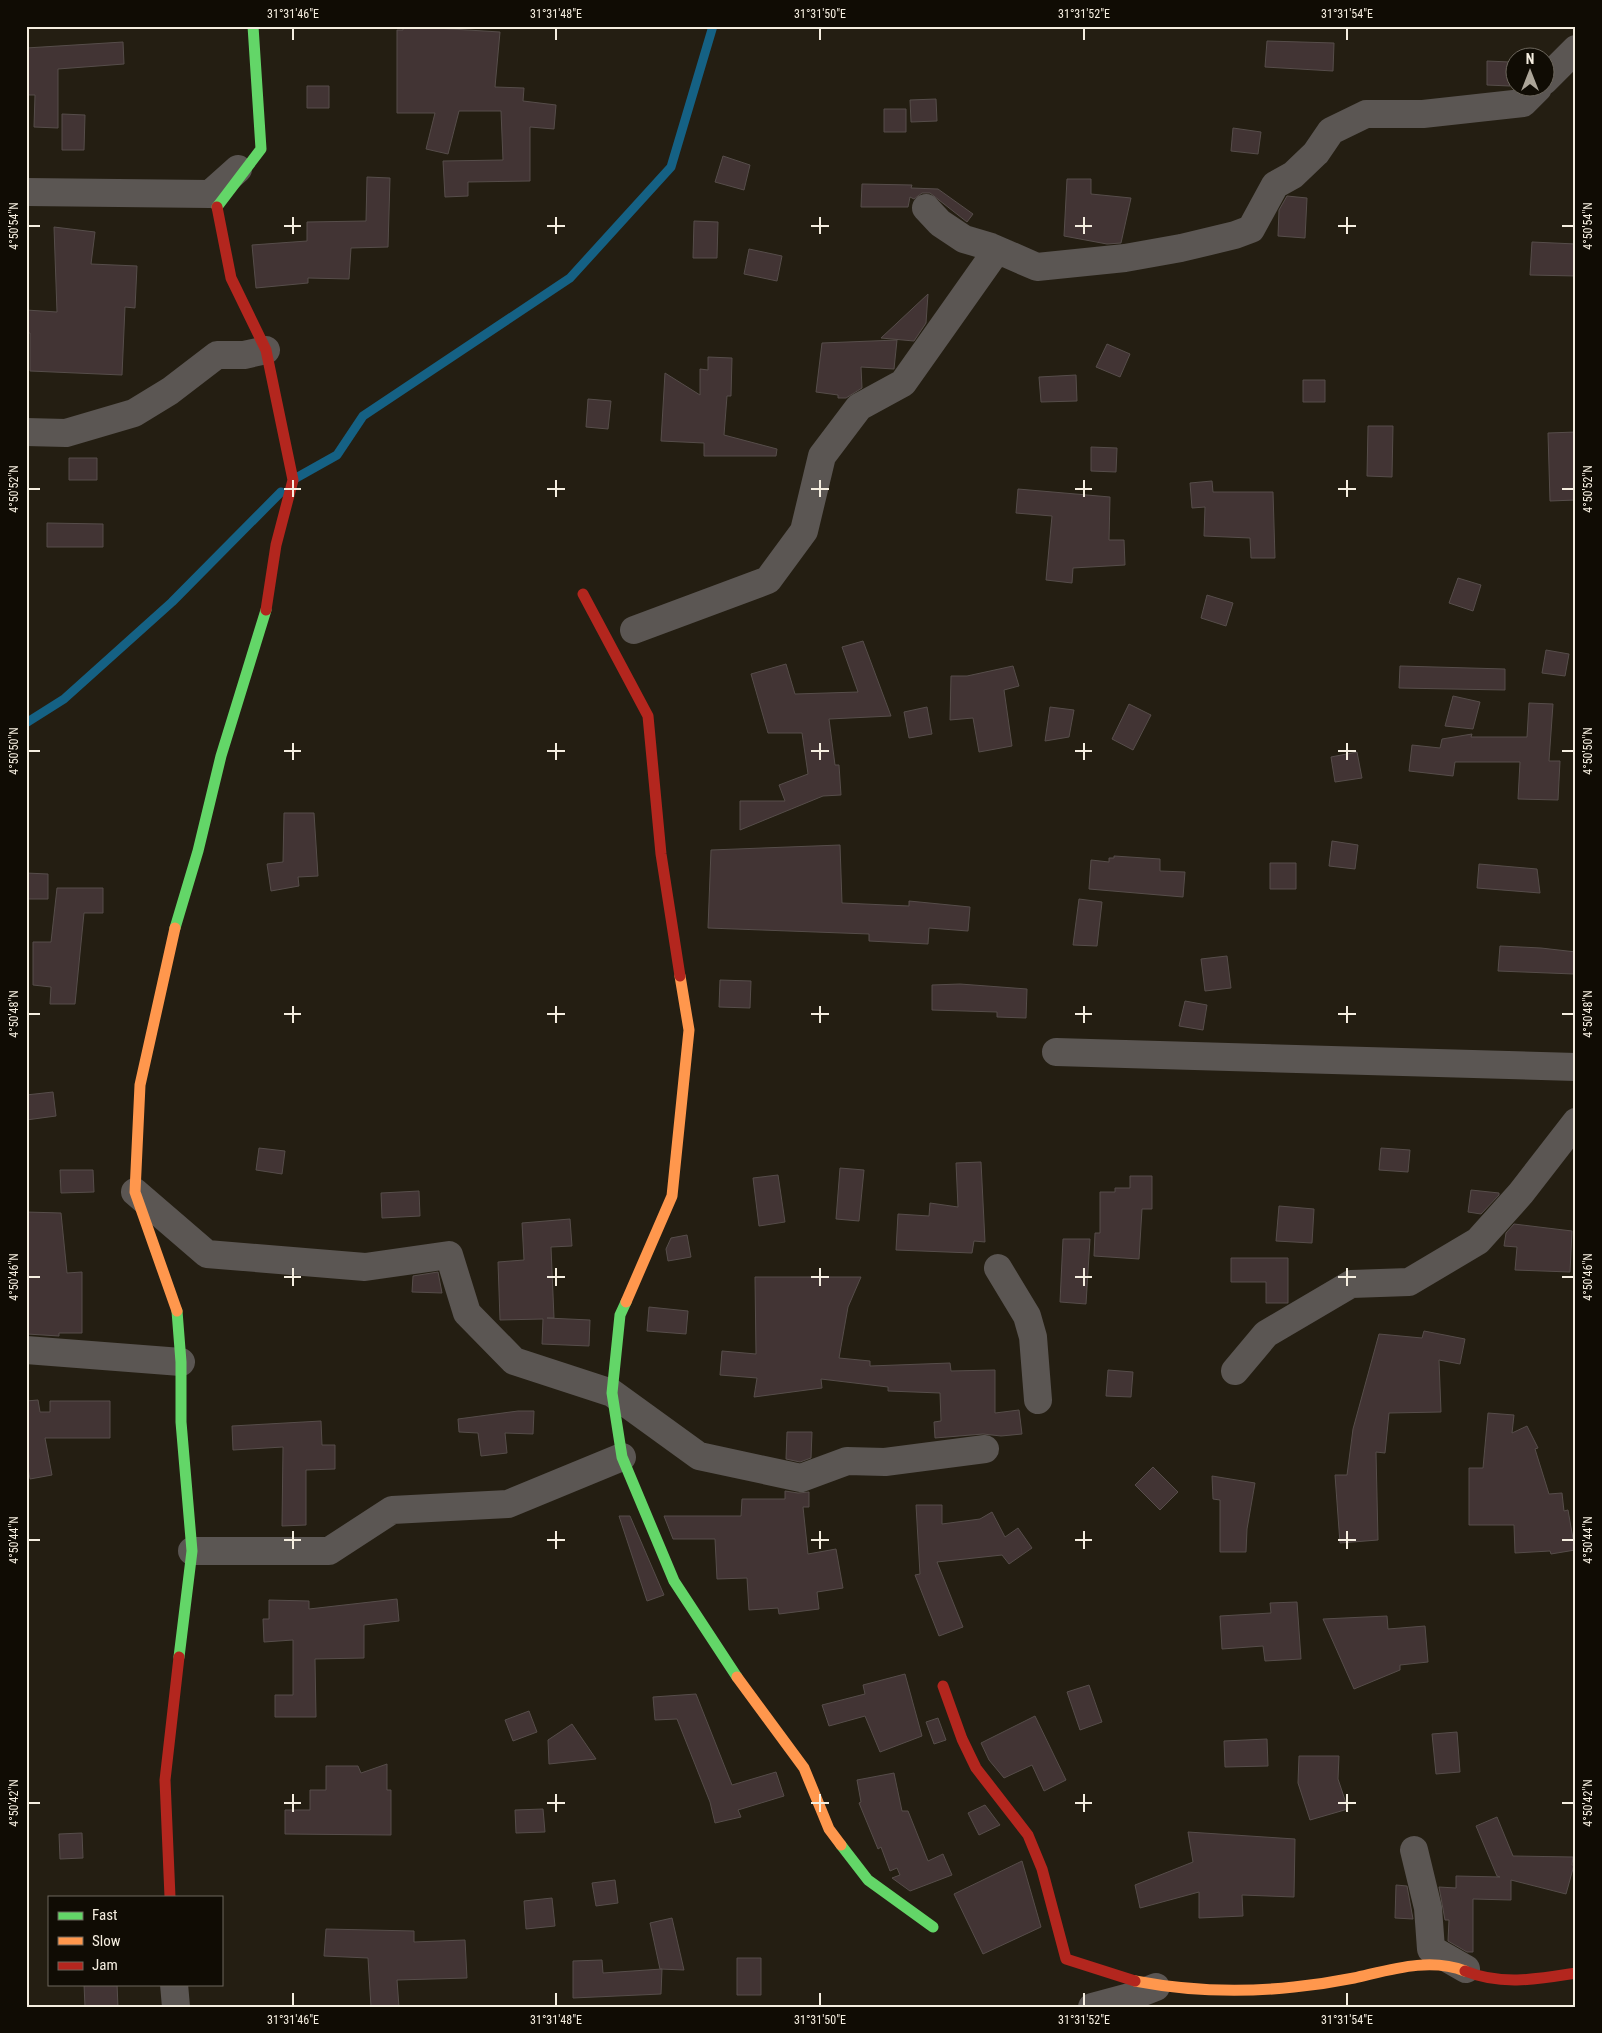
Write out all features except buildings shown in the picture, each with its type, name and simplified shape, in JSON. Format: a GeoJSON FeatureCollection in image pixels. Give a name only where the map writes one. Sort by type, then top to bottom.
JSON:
{"type":"FeatureCollection","features":[{"type":"Feature","properties":{"kind":"street"},"geometry":{"type":"LineString","coordinates":[[170,1896],[165,1780],[192,1551],[181,1422],[181,1362],[176,1304],[135,1192],[140,1085],[150,1036],[176,924],[198,851],[221,756],[248,665],[265,619],[276,545],[293,480],[266,350],[231,278],[217,206],[262,149],[253,26]]}},
{"type":"Feature","properties":{"kind":"street"},"geometry":{"type":"LineString","coordinates":[[1554,71],[1576,49]]}},
{"type":"Feature","properties":{"kind":"street"},"geometry":{"type":"LineString","coordinates":[[926,208],[940,223],[964,239],[1036,266],[1148,254],[1235,235],[1251,229],[1275,185],[1293,175],[1310,158],[1331,131],[1366,114],[1423,114],[1523,103],[1528,98]]}},
{"type":"Feature","properties":{"kind":"street"},"geometry":{"type":"LineString","coordinates":[[26,192],[210,194],[262,149]]}},
{"type":"Feature","properties":{"kind":"street"},"geometry":{"type":"LineString","coordinates":[[634,630],[768,580],[804,530],[822,456],[860,407],[903,383],[997,250]]}},
{"type":"Feature","properties":{"kind":"street"},"geometry":{"type":"LineString","coordinates":[[26,432],[66,433],[134,413],[170,392],[217,356],[244,355],[266,350]]}},
{"type":"Feature","properties":{"kind":"street"},"geometry":{"type":"LineString","coordinates":[[583,594],[648,716],[661,854],[689,1030],[672,1196],[620,1315],[612,1393],[622,1457],[674,1582],[728,1664],[804,1768],[829,1829],[868,1880],[933,1927]]}},
{"type":"Feature","properties":{"kind":"street"},"geometry":{"type":"LineString","coordinates":[[1056,1052],[1576,1067]]}},
{"type":"Feature","properties":{"kind":"street"},"geometry":{"type":"LineString","coordinates":[[1235,1371],[1266,1334],[1351,1284],[1409,1282],[1478,1241],[1521,1194],[1576,1122]]}},
{"type":"Feature","properties":{"kind":"street"},"geometry":{"type":"LineString","coordinates":[[135,1192],[207,1254],[365,1267],[449,1255],[467,1313],[514,1361],[612,1393],[699,1456],[801,1478],[847,1461],[885,1462],[985,1450]]}},
{"type":"Feature","properties":{"kind":"street"},"geometry":{"type":"LineString","coordinates":[[998,1268],[1026,1316],[1033,1337],[1038,1400]]}},
{"type":"Feature","properties":{"kind":"street"},"geometry":{"type":"LineString","coordinates":[[26,1350],[181,1362]]}},
{"type":"Feature","properties":{"kind":"street"},"geometry":{"type":"LineString","coordinates":[[192,1551],[329,1551],[392,1510],[508,1504],[622,1457]]}},
{"type":"Feature","properties":{"kind":"street"},"geometry":{"type":"LineString","coordinates":[[942,1686],[962,1740],[976,1768],[1028,1835],[1042,1869],[1066,1958],[1087,1968],[1156,1987],[1225,1992],[1326,1983],[1440,1964],[1477,1976],[1510,1980],[1548,1978],[1576,1973]]}},
{"type":"Feature","properties":{"kind":"street"},"geometry":{"type":"LineString","coordinates":[[1414,1850],[1428,1908],[1431,1949],[1477,1976]]}},
{"type":"Feature","properties":{"kind":"street"},"geometry":{"type":"LineString","coordinates":[[174,1986],[176,2007]]}},
{"type":"Feature","properties":{"kind":"street"},"geometry":{"type":"LineString","coordinates":[[1092,2007],[1133,1996],[1156,1987]]}},
{"type":"Feature","properties":{"kind":"waterway"},"geometry":{"type":"LineString","coordinates":[[296,478],[337,455],[363,416],[570,278],[671,167],[713,26]]}},
{"type":"Feature","properties":{"kind":"waterway"},"geometry":{"type":"LineString","coordinates":[[26,723],[64,699],[172,602],[281,492]]}},
{"type":"Feature","properties":{"kind":"traffic: fast"},"geometry":{"type":"LineString","coordinates":[[217,207],[261,149],[253,26]]}},
{"type":"Feature","properties":{"kind":"traffic: fast"},"geometry":{"type":"LineString","coordinates":[[175,928],[198,851],[221,756],[266,610]]}},
{"type":"Feature","properties":{"kind":"traffic: fast"},"geometry":{"type":"LineString","coordinates":[[626,1302],[620,1315],[612,1393],[622,1457],[674,1581],[737,1677]]}},
{"type":"Feature","properties":{"kind":"traffic: fast"},"geometry":{"type":"LineString","coordinates":[[177,1311],[181,1362],[181,1422],[192,1551],[179,1657]]}},
{"type":"Feature","properties":{"kind":"traffic: fast"},"geometry":{"type":"LineString","coordinates":[[841,1845],[868,1880],[933,1927]]}},
{"type":"Feature","properties":{"kind":"traffic: slow"},"geometry":{"type":"LineString","coordinates":[[175,928],[140,1085],[135,1192],[177,1311]]}},
{"type":"Feature","properties":{"kind":"traffic: slow"},"geometry":{"type":"LineString","coordinates":[[626,1302],[672,1196],[689,1030],[680,976]]}},
{"type":"Feature","properties":{"kind":"traffic: slow"},"geometry":{"type":"LineString","coordinates":[[737,1677],[804,1768],[829,1829],[841,1845]]}},
{"type":"Feature","properties":{"kind":"traffic: slow"},"geometry":{"type":"LineString","coordinates":[[1135,1981],[1194,1989],[1254,1990],[1324,1983],[1410,1966],[1438,1965],[1465,1971]]}},
{"type":"Feature","properties":{"kind":"traffic: jam"},"geometry":{"type":"LineString","coordinates":[[217,207],[231,278],[266,350],[293,480],[276,545],[266,610]]}},
{"type":"Feature","properties":{"kind":"traffic: jam"},"geometry":{"type":"LineString","coordinates":[[583,594],[648,716],[661,854],[680,976]]}},
{"type":"Feature","properties":{"kind":"traffic: jam"},"geometry":{"type":"LineString","coordinates":[[170,1896],[165,1780],[179,1657]]}},
{"type":"Feature","properties":{"kind":"traffic: jam"},"geometry":{"type":"LineString","coordinates":[[943,1686],[962,1739],[976,1768],[1028,1835],[1042,1869],[1066,1959],[1135,1981]]}},
{"type":"Feature","properties":{"kind":"traffic: jam"},"geometry":{"type":"LineString","coordinates":[[1465,1971],[1479,1976],[1506,1980],[1534,1979],[1576,1973]]}}]}
